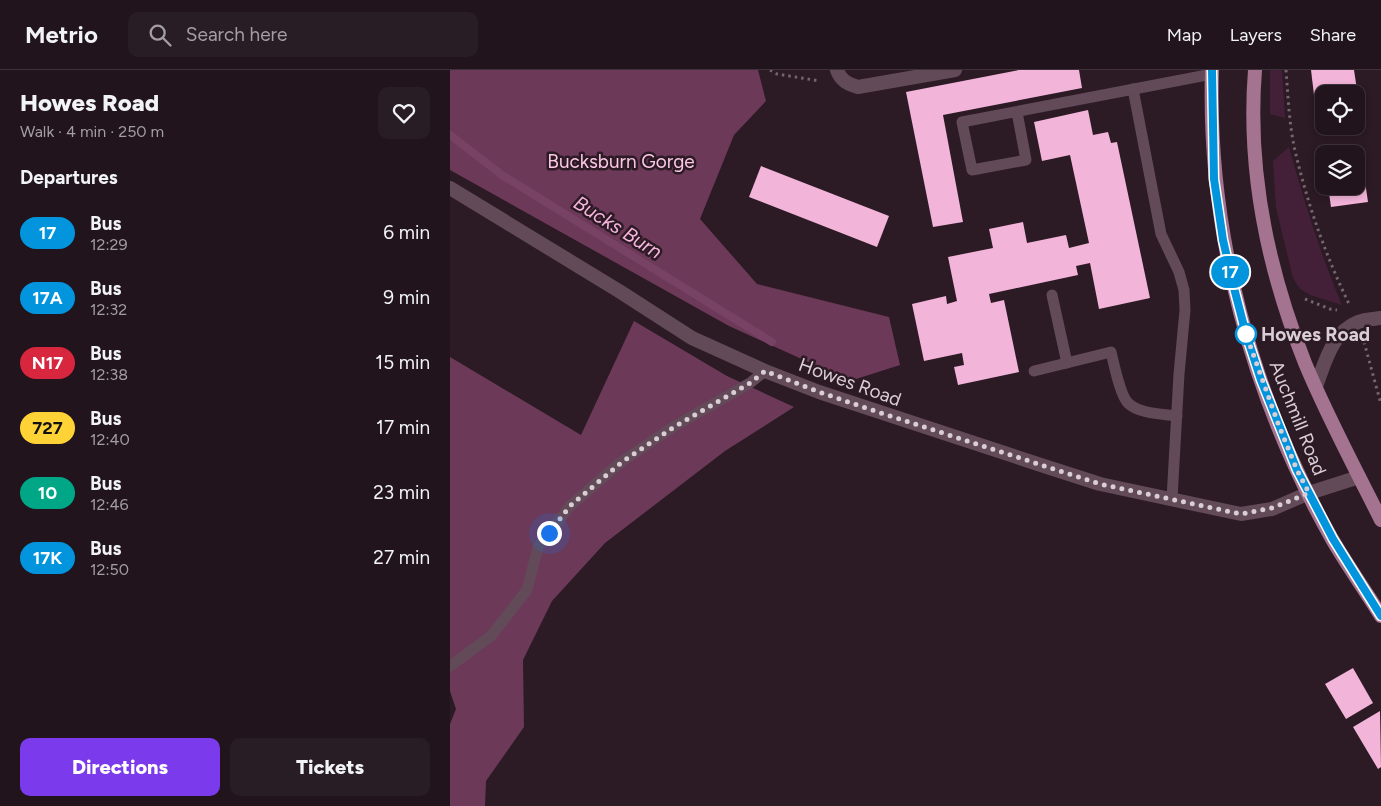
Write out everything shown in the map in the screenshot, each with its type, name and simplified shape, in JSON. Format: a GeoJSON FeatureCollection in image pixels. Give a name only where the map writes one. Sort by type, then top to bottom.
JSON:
{"type":"FeatureCollection","features":[{"type":"Feature","properties":{"kind":"main road","name":"Auchmill Road"},"geometry":{"type":"LineString","coordinates":[[1255,70],[1254,146],[1259,193],[1268,247],[1276,278],[1295,336],[1316,386],[1381,520]]}},
{"type":"Feature","properties":{"kind":"main road","name":"Auchmill Road"},"geometry":{"type":"LineString","coordinates":[[1212,72],[1214,179],[1223,240],[1234,288],[1261,380],[1297,470],[1333,539],[1381,616]]}},
{"type":"Feature","properties":{"kind":"street"},"geometry":{"type":"LineString","coordinates":[[839,74],[849,84],[858,87],[955,70]]}},
{"type":"Feature","properties":{"kind":"street","name":"Howes Road"},"geometry":{"type":"LineString","coordinates":[[450,188],[619,290],[692,338],[765,371],[819,392],[1100,484],[1241,514],[1272,508],[1309,493],[1359,477]]}},
{"type":"Feature","properties":{"kind":"street"},"geometry":{"type":"LineString","coordinates":[[1316,386],[1336,340],[1355,317],[1381,318]]}},
{"type":"Feature","properties":{"kind":"lane"},"geometry":{"type":"LineString","coordinates":[[1017,112],[1026,160],[972,170],[962,122],[1212,72]]}},
{"type":"Feature","properties":{"kind":"lane"},"geometry":{"type":"LineString","coordinates":[[1133,89],[1161,234],[1179,272],[1184,290],[1185,310],[1172,499]]}},
{"type":"Feature","properties":{"kind":"lane"},"geometry":{"type":"LineString","coordinates":[[1052,295],[1067,363]]}},
{"type":"Feature","properties":{"kind":"lane"},"geometry":{"type":"LineString","coordinates":[[1034,371],[1111,352],[1120,387],[1128,403],[1141,410],[1177,416]]}},
{"type":"Feature","properties":{"kind":"lane"},"geometry":{"type":"LineString","coordinates":[[450,666],[491,636],[527,590],[538,547],[570,506],[622,462],[674,427],[750,383],[765,371]]}},
{"type":"Feature","properties":{"kind":"path"},"geometry":{"type":"LineString","coordinates":[[770,70],[777,74],[829,82],[839,74]]}},
{"type":"Feature","properties":{"kind":"path"},"geometry":{"type":"LineString","coordinates":[[1286,70],[1294,145],[1308,198],[1325,250],[1355,317],[1381,404]]}},
{"type":"Feature","properties":{"kind":"path"},"geometry":{"type":"LineString","coordinates":[[1276,278],[1297,296],[1355,317]]}},
{"type":"Feature","properties":{"kind":"shaded area"},"geometry":{"type":"Polygon","coordinates":[[[1270,70],[1282,70],[1285,118],[1270,114],[1270,70]]]}},
{"type":"Feature","properties":{"kind":"shaded area"},"geometry":{"type":"Polygon","coordinates":[[[1289,147],[1313,227],[1342,305],[1310,295],[1300,289],[1293,278],[1276,208],[1273,161],[1289,147]]]}},
{"type":"Feature","properties":{"kind":"green space","name":"Bucksburn Gorge"},"geometry":{"type":"Polygon","coordinates":[[[450,70],[758,70],[766,101],[734,135],[700,219],[757,284],[889,317],[900,365],[850,381],[729,326],[450,170],[450,70]]]}},
{"type":"Feature","properties":{"kind":"green space"},"geometry":{"type":"Polygon","coordinates":[[[634,321],[727,376],[794,407],[725,451],[605,543],[552,601],[523,660],[524,727],[486,781],[485,806],[450,806],[450,724],[456,709],[450,691],[450,357],[581,435],[634,321]]]}},
{"type":"Feature","properties":{"kind":"building"},"geometry":{"type":"Polygon","coordinates":[[[1019,70],[1079,70],[1082,88],[943,115],[963,222],[933,227],[906,92],[1019,70]]]}},
{"type":"Feature","properties":{"kind":"building"},"geometry":{"type":"Polygon","coordinates":[[[1311,70],[1354,70],[1356,85],[1315,85],[1314,95],[1311,70]]]}},
{"type":"Feature","properties":{"kind":"building"},"geometry":{"type":"Polygon","coordinates":[[[1088,110],[1093,135],[1108,132],[1111,143],[1117,142],[1150,298],[1099,309],[1090,263],[1076,266],[1078,275],[989,294],[991,303],[1004,300],[1019,372],[958,385],[954,367],[964,365],[962,353],[924,361],[912,304],[946,296],[947,304],[957,301],[948,257],[993,248],[989,229],[1023,222],[1027,243],[1066,235],[1069,248],[1089,243],[1070,155],[1042,161],[1034,122],[1088,110]]]}},
{"type":"Feature","properties":{"kind":"building"},"geometry":{"type":"Polygon","coordinates":[[[761,166],[889,216],[877,247],[749,197],[761,166]]]}},
{"type":"Feature","properties":{"kind":"building"},"geometry":{"type":"Polygon","coordinates":[[[1365,181],[1368,202],[1331,207],[1329,195],[1365,195],[1365,181]]]}},
{"type":"Feature","properties":{"kind":"building"},"geometry":{"type":"Polygon","coordinates":[[[1353,668],[1373,703],[1346,719],[1325,684],[1353,668]]]}},
{"type":"Feature","properties":{"kind":"building"},"geometry":{"type":"Polygon","coordinates":[[[1380,711],[1381,767],[1378,769],[1353,727],[1380,711]]]}},
{"type":"Feature","properties":{"kind":"waterway","name":"Bucks Burn"},"geometry":{"type":"LineString","coordinates":[[450,135],[502,175],[772,342]]}},
{"type":"Feature","properties":{"kind":"bus line","name":"17"},"geometry":{"type":"LineString","coordinates":[[1212,70],[1214,179],[1223,240],[1246,334],[1261,380],[1297,470],[1333,539],[1381,616]]}},
{"type":"Feature","properties":{"kind":"place","name":"Howes Road"},"geometry":{"type":"Point","coordinates":[1246,334]}},
{"type":"Feature","properties":{"kind":"route"},"geometry":{"type":"LineString","coordinates":[[549,533],[570,506],[622,462],[674,427],[750,383],[765,371],[884,414],[1100,484],[1241,514],[1283,505],[1309,493],[1297,470],[1279,426],[1246,334]]}}]}
